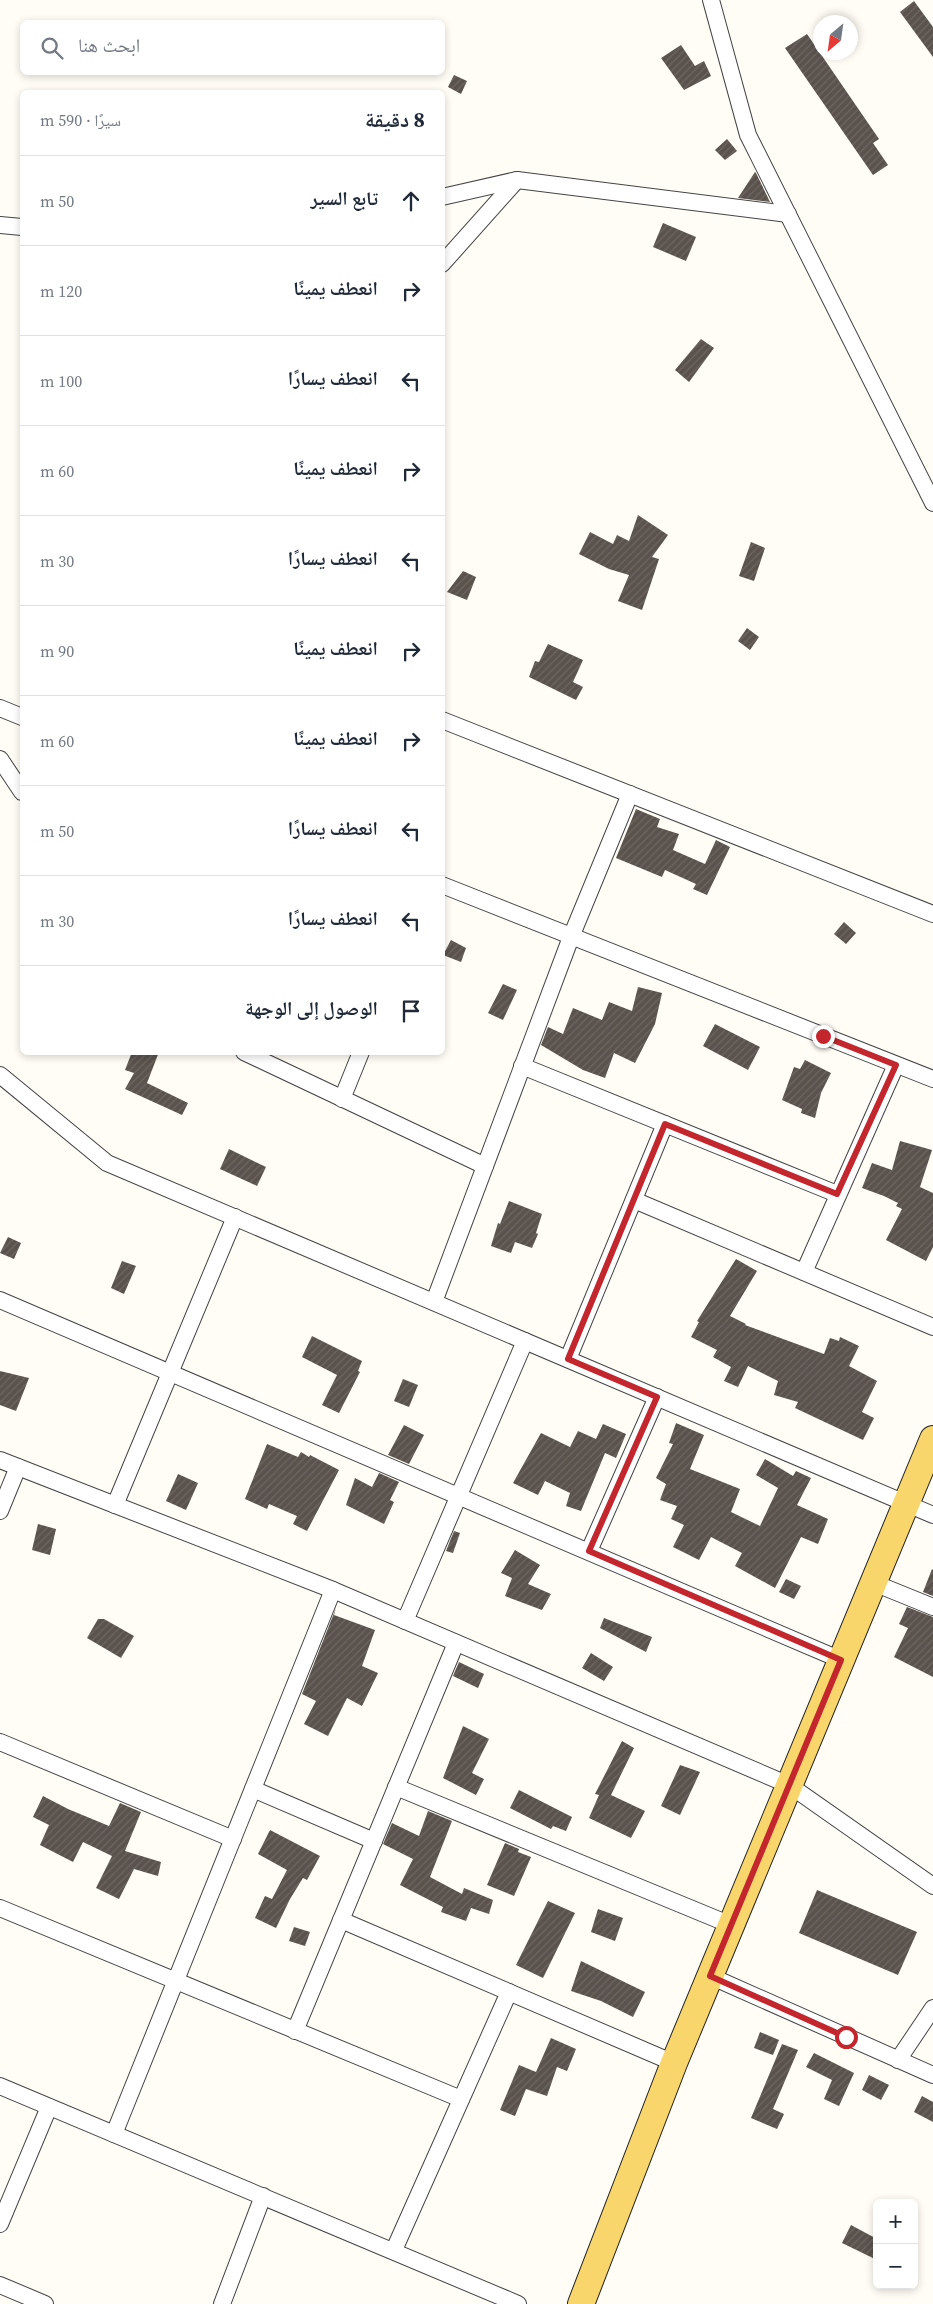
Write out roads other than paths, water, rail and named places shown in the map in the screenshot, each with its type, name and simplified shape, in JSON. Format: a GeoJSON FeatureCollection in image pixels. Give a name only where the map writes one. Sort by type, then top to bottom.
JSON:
{"type":"FeatureCollection","features":[{"type":"Feature","properties":{"kind":"main road"},"geometry":{"type":"LineString","coordinates":[[581,2304],[674,2063],[933,1439]]}},
{"type":"Feature","properties":{"kind":"street"},"geometry":{"type":"LineString","coordinates":[[711,0],[748,135],[933,503]]}},
{"type":"Feature","properties":{"kind":"street"},"geometry":{"type":"LineString","coordinates":[[445,196],[517,180],[788,214]]}},
{"type":"Feature","properties":{"kind":"street"},"geometry":{"type":"LineString","coordinates":[[445,261],[517,180]]}},
{"type":"Feature","properties":{"kind":"street"},"geometry":{"type":"LineString","coordinates":[[0,225],[20,227]]}},
{"type":"Feature","properties":{"kind":"street"},"geometry":{"type":"LineString","coordinates":[[0,708],[20,716]]}},
{"type":"Feature","properties":{"kind":"street"},"geometry":{"type":"LineString","coordinates":[[445,721],[933,914]]}},
{"type":"Feature","properties":{"kind":"street"},"geometry":{"type":"LineString","coordinates":[[0,759],[20,789]]}},
{"type":"Feature","properties":{"kind":"street"},"geometry":{"type":"LineString","coordinates":[[434,1302],[571,937],[630,794]]}},
{"type":"Feature","properties":{"kind":"street"},"geometry":{"type":"LineString","coordinates":[[445,887],[933,1079]]}},
{"type":"Feature","properties":{"kind":"street"},"geometry":{"type":"LineString","coordinates":[[250,1055],[485,1166]]}},
{"type":"Feature","properties":{"kind":"street"},"geometry":{"type":"LineString","coordinates":[[342,1099],[360,1055]]}},
{"type":"Feature","properties":{"kind":"street"},"geometry":{"type":"LineString","coordinates":[[804,1272],[837,1194],[896,1065]]}},
{"type":"Feature","properties":{"kind":"street"},"geometry":{"type":"LineString","coordinates":[[522,1066],[837,1194]]}},
{"type":"Feature","properties":{"kind":"street"},"geometry":{"type":"LineString","coordinates":[[0,1075],[107,1163],[933,1515]]}},
{"type":"Feature","properties":{"kind":"street"},"geometry":{"type":"LineString","coordinates":[[568,1359],[665,1124]]}},
{"type":"Feature","properties":{"kind":"street"},"geometry":{"type":"LineString","coordinates":[[634,1200],[933,1327]]}},
{"type":"Feature","properties":{"kind":"street"},"geometry":{"type":"LineString","coordinates":[[115,1505],[235,1217]]}},
{"type":"Feature","properties":{"kind":"street"},"geometry":{"type":"LineString","coordinates":[[0,1300],[171,1371],[841,1660]]}},
{"type":"Feature","properties":{"kind":"street"},"geometry":{"type":"LineString","coordinates":[[405,1621],[525,1341]]}},
{"type":"Feature","properties":{"kind":"street"},"geometry":{"type":"LineString","coordinates":[[589,1551],[657,1397]]}},
{"type":"Feature","properties":{"kind":"street"},"geometry":{"type":"LineString","coordinates":[[0,1460],[333,1590],[789,1785],[933,1886]]}},
{"type":"Feature","properties":{"kind":"street"},"geometry":{"type":"LineString","coordinates":[[0,1511],[18,1467]]}},
{"type":"Feature","properties":{"kind":"street"},"geometry":{"type":"LineString","coordinates":[[874,1582],[933,1607]]}},
{"type":"Feature","properties":{"kind":"street"},"geometry":{"type":"LineString","coordinates":[[114,2134],[333,1590]]}},
{"type":"Feature","properties":{"kind":"street"},"geometry":{"type":"LineString","coordinates":[[295,2031],[456,1643]]}},
{"type":"Feature","properties":{"kind":"street"},"geometry":{"type":"LineString","coordinates":[[0,1742],[233,1839]]}},
{"type":"Feature","properties":{"kind":"street"},"geometry":{"type":"LineString","coordinates":[[396,1787],[731,1925]]}},
{"type":"Feature","properties":{"kind":"street"},"geometry":{"type":"LineString","coordinates":[[253,1789],[374,1842]]}},
{"type":"Feature","properties":{"kind":"street"},"geometry":{"type":"LineString","coordinates":[[0,1908],[461,2100]]}},
{"type":"Feature","properties":{"kind":"street"},"geometry":{"type":"LineString","coordinates":[[342,1920],[674,2063]]}},
{"type":"Feature","properties":{"kind":"street"},"geometry":{"type":"LineString","coordinates":[[710,1976],[933,2076]]}},
{"type":"Feature","properties":{"kind":"street"},"geometry":{"type":"LineString","coordinates":[[394,2250],[509,1992]]}},
{"type":"Feature","properties":{"kind":"street"},"geometry":{"type":"LineString","coordinates":[[898,2060],[933,2008]]}},
{"type":"Feature","properties":{"kind":"street"},"geometry":{"type":"LineString","coordinates":[[0,2086],[394,2250],[518,2304]]}},
{"type":"Feature","properties":{"kind":"street"},"geometry":{"type":"LineString","coordinates":[[0,2224],[49,2107]]}},
{"type":"Feature","properties":{"kind":"street"},"geometry":{"type":"LineString","coordinates":[[222,2304],[263,2196]]}},
{"type":"Feature","properties":{"kind":"street"},"geometry":{"type":"LineString","coordinates":[[0,2285],[45,2304]]}}]}
